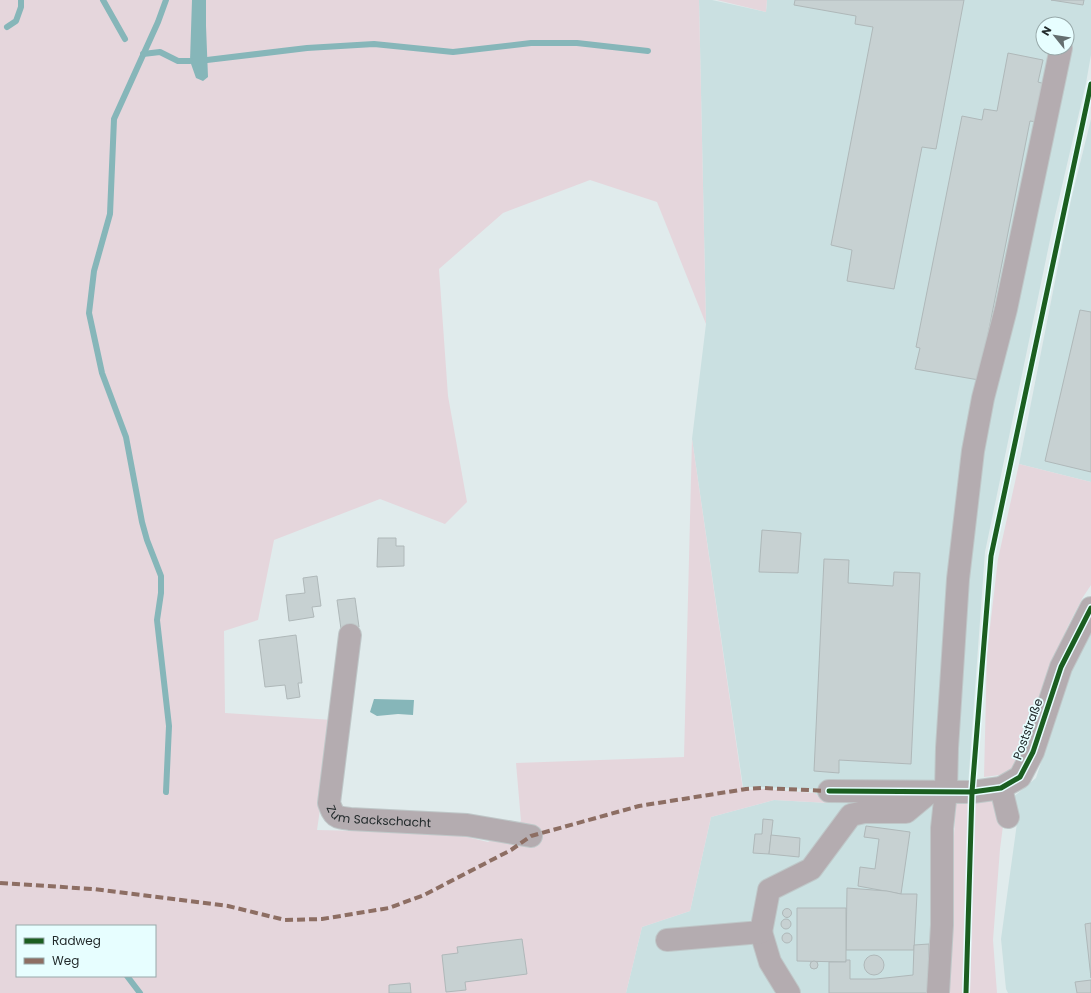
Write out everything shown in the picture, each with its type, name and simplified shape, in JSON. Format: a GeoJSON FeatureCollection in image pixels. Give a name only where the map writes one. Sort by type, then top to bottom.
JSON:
{"type":"FeatureCollection","features":[{"type":"Feature","properties":{"kind":"street"},"geometry":{"type":"LineString","coordinates":[[938,993],[942,925],[942,828],[937,792],[948,740],[958,579],[972,451],[983,398],[1008,301],[1059,56]]}},
{"type":"Feature","properties":{"kind":"street","name":"Poststraße"},"geometry":{"type":"LineString","coordinates":[[937,792],[972,792],[1001,788],[1020,777],[1033,752],[1061,667],[1091,608]]}},
{"type":"Feature","properties":{"kind":"street","name":"Zum Sackschacht"},"geometry":{"type":"LineString","coordinates":[[350,635],[329,803],[333,812],[338,818],[350,820],[467,825],[531,836]]}},
{"type":"Feature","properties":{"kind":"street"},"geometry":{"type":"LineString","coordinates":[[1001,788],[1008,817]]}},
{"type":"Feature","properties":{"kind":"street"},"geometry":{"type":"LineString","coordinates":[[829,791],[937,792]]}},
{"type":"Feature","properties":{"kind":"street"},"geometry":{"type":"LineString","coordinates":[[789,993],[770,962],[761,932],[769,890],[811,869],[851,815],[864,812],[906,812],[937,792]]}},
{"type":"Feature","properties":{"kind":"street"},"geometry":{"type":"LineString","coordinates":[[667,940],[761,932]]}},
{"type":"Feature","properties":{"kind":"shaded area"},"geometry":{"type":"Polygon","coordinates":[[[0,0],[699,0],[706,324],[657,202],[590,180],[503,213],[439,269],[448,396],[467,502],[445,524],[380,499],[274,540],[258,620],[224,631],[225,713],[333,720],[317,830],[450,833],[488,842],[521,821],[516,763],[684,757],[692,439],[743,790],[763,789],[814,793],[830,803],[774,800],[711,817],[690,911],[642,927],[626,993],[0,993],[0,0]]]}},
{"type":"Feature","properties":{"kind":"shaded area"},"geometry":{"type":"Polygon","coordinates":[[[699,0],[712,0],[766,12],[767,0],[1091,0],[1091,55],[1086,83],[1055,216],[985,552],[968,786],[828,790],[743,787],[692,439],[706,324],[699,0]]]}},
{"type":"Feature","properties":{"kind":"shaded area"},"geometry":{"type":"Polygon","coordinates":[[[717,0],[767,0],[766,12],[717,0]]]}},
{"type":"Feature","properties":{"kind":"shaded area"},"geometry":{"type":"Polygon","coordinates":[[[1091,119],[1091,482],[1019,464],[1071,200],[1091,119]]]}},
{"type":"Feature","properties":{"kind":"shaded area"},"geometry":{"type":"Polygon","coordinates":[[[1019,464],[1091,482],[1091,585],[1067,628],[1039,703],[1023,755],[1007,774],[984,777],[987,653],[998,559],[1019,464]]]}},
{"type":"Feature","properties":{"kind":"shaded area"},"geometry":{"type":"Polygon","coordinates":[[[1091,607],[1091,993],[1008,993],[1006,989],[1001,939],[1017,823],[1012,798],[1036,778],[1091,607]]]}},
{"type":"Feature","properties":{"kind":"shaded area"},"geometry":{"type":"Polygon","coordinates":[[[814,793],[956,797],[943,993],[626,993],[642,927],[690,911],[711,817],[774,800],[829,803],[814,793]]]}},
{"type":"Feature","properties":{"kind":"shaded area"},"geometry":{"type":"Polygon","coordinates":[[[956,797],[998,799],[1004,818],[1000,849],[993,940],[997,993],[943,993],[951,895],[956,797]]]}},
{"type":"Feature","properties":{"kind":"water"},"geometry":{"type":"Polygon","coordinates":[[[192,0],[206,0],[208,77],[203,81],[196,78],[190,61],[192,0]]]}},
{"type":"Feature","properties":{"kind":"water"},"geometry":{"type":"Polygon","coordinates":[[[374,699],[414,700],[413,715],[398,714],[377,716],[370,712],[374,699]]]}},
{"type":"Feature","properties":{"kind":"building"},"geometry":{"type":"Polygon","coordinates":[[[795,0],[964,0],[936,149],[922,147],[894,289],[847,281],[852,250],[831,245],[873,27],[855,24],[856,16],[794,5],[795,0]]]}},
{"type":"Feature","properties":{"kind":"building"},"geometry":{"type":"Polygon","coordinates":[[[1051,0],[1084,0],[1083,5],[1051,0]]]}},
{"type":"Feature","properties":{"kind":"building"},"geometry":{"type":"Polygon","coordinates":[[[1008,53],[1043,60],[1038,82],[1045,84],[1037,122],[1030,121],[979,380],[915,369],[920,348],[916,347],[962,116],[982,120],[984,109],[997,111],[1008,53]]]}},
{"type":"Feature","properties":{"kind":"building"},"geometry":{"type":"Polygon","coordinates":[[[1080,310],[1091,312],[1091,472],[1045,461],[1080,310]]]}},
{"type":"Feature","properties":{"kind":"building"},"geometry":{"type":"Polygon","coordinates":[[[762,530],[801,533],[798,573],[759,572],[762,530]]]}},
{"type":"Feature","properties":{"kind":"building"},"geometry":{"type":"Polygon","coordinates":[[[378,538],[396,538],[396,546],[404,546],[404,566],[377,567],[378,538]]]}},
{"type":"Feature","properties":{"kind":"building"},"geometry":{"type":"Polygon","coordinates":[[[824,559],[849,560],[848,583],[893,586],[894,572],[920,573],[911,764],[839,760],[839,773],[814,771],[824,559]]]}},
{"type":"Feature","properties":{"kind":"building"},"geometry":{"type":"Polygon","coordinates":[[[317,576],[321,606],[312,607],[314,617],[289,621],[286,595],[305,593],[303,578],[317,576]]]}},
{"type":"Feature","properties":{"kind":"building"},"geometry":{"type":"Polygon","coordinates":[[[355,598],[359,627],[341,629],[337,600],[355,598]]]}},
{"type":"Feature","properties":{"kind":"building"},"geometry":{"type":"Polygon","coordinates":[[[296,635],[302,683],[298,683],[300,697],[287,699],[285,685],[265,687],[259,640],[296,635]]]}},
{"type":"Feature","properties":{"kind":"building"},"geometry":{"type":"Polygon","coordinates":[[[763,819],[773,820],[769,854],[753,853],[755,834],[762,834],[763,819]]]}},
{"type":"Feature","properties":{"kind":"building"},"geometry":{"type":"Polygon","coordinates":[[[866,826],[910,832],[901,894],[858,886],[860,867],[875,869],[879,839],[864,837],[866,826]]]}},
{"type":"Feature","properties":{"kind":"building"},"geometry":{"type":"Polygon","coordinates":[[[771,835],[800,838],[799,857],[769,854],[771,835]]]}},
{"type":"Feature","properties":{"kind":"building"},"geometry":{"type":"Polygon","coordinates":[[[847,888],[887,891],[901,894],[917,894],[914,950],[846,950],[847,888]]]}},
{"type":"Feature","properties":{"kind":"building"},"geometry":{"type":"Polygon","coordinates":[[[787,908],[792,913],[787,918],[782,913],[787,908]]]}},
{"type":"Feature","properties":{"kind":"building"},"geometry":{"type":"Polygon","coordinates":[[[797,908],[846,908],[846,962],[797,961],[797,908]]]}},
{"type":"Feature","properties":{"kind":"building"},"geometry":{"type":"Polygon","coordinates":[[[786,919],[791,924],[786,929],[781,924],[786,919]]]}},
{"type":"Feature","properties":{"kind":"building"},"geometry":{"type":"Polygon","coordinates":[[[1091,923],[1091,978],[1085,924],[1091,923]]]}},
{"type":"Feature","properties":{"kind":"building"},"geometry":{"type":"Polygon","coordinates":[[[787,933],[792,938],[787,943],[782,938],[787,933]]]}},
{"type":"Feature","properties":{"kind":"building"},"geometry":{"type":"Polygon","coordinates":[[[522,939],[527,974],[465,982],[466,990],[446,992],[442,955],[458,953],[457,947],[522,939]]]}},
{"type":"Feature","properties":{"kind":"building"},"geometry":{"type":"Polygon","coordinates":[[[929,944],[928,993],[829,993],[829,962],[846,962],[846,960],[850,960],[850,979],[876,979],[913,975],[914,945],[929,944]]]}},
{"type":"Feature","properties":{"kind":"building"},"geometry":{"type":"Polygon","coordinates":[[[874,955],[881,958],[884,965],[881,972],[874,975],[867,972],[864,965],[867,958],[874,955]]]}},
{"type":"Feature","properties":{"kind":"building"},"geometry":{"type":"Polygon","coordinates":[[[812,961],[816,961],[818,965],[816,969],[812,969],[810,967],[810,963],[812,961]]]}},
{"type":"Feature","properties":{"kind":"building"},"geometry":{"type":"Polygon","coordinates":[[[1091,980],[1091,993],[1077,993],[1075,982],[1091,980]]]}},
{"type":"Feature","properties":{"kind":"building"},"geometry":{"type":"Polygon","coordinates":[[[410,983],[411,993],[389,993],[389,985],[410,983]]]}},
{"type":"Feature","properties":{"kind":"waterway"},"geometry":{"type":"LineString","coordinates":[[7,27],[16,21],[21,7],[21,0]]}},
{"type":"Feature","properties":{"kind":"waterway"},"geometry":{"type":"LineString","coordinates":[[103,0],[125,39]]}},
{"type":"Feature","properties":{"kind":"waterway"},"geometry":{"type":"LineString","coordinates":[[166,0],[158,22],[114,119],[110,214],[94,271],[89,313],[102,373],[126,437],[142,522],[147,540],[161,576],[161,593],[157,620],[169,726],[166,792]]}},
{"type":"Feature","properties":{"kind":"waterway"},"geometry":{"type":"LineString","coordinates":[[207,60],[307,48],[374,44],[453,52],[531,43],[577,43],[648,51]]}},
{"type":"Feature","properties":{"kind":"waterway"},"geometry":{"type":"LineString","coordinates":[[143,54],[160,52],[178,61],[190,61]]}},
{"type":"Feature","properties":{"kind":"waterway"},"geometry":{"type":"LineString","coordinates":[[128,977],[140,993]]}},
{"type":"Feature","properties":{"kind":"marked path"},"geometry":{"type":"LineString","coordinates":[[0,883],[93,889],[228,906],[285,920],[322,919],[389,908],[424,895],[511,850],[531,836],[639,806],[746,789],[763,788],[829,791]]}},
{"type":"Feature","properties":{"kind":"cycle path"},"geometry":{"type":"LineString","coordinates":[[966,993],[972,792],[991,556],[1091,84]]}},
{"type":"Feature","properties":{"kind":"cycle path"},"geometry":{"type":"LineString","coordinates":[[829,791],[972,792],[1001,788],[1020,777],[1033,752],[1061,667],[1091,608]]}}]}
